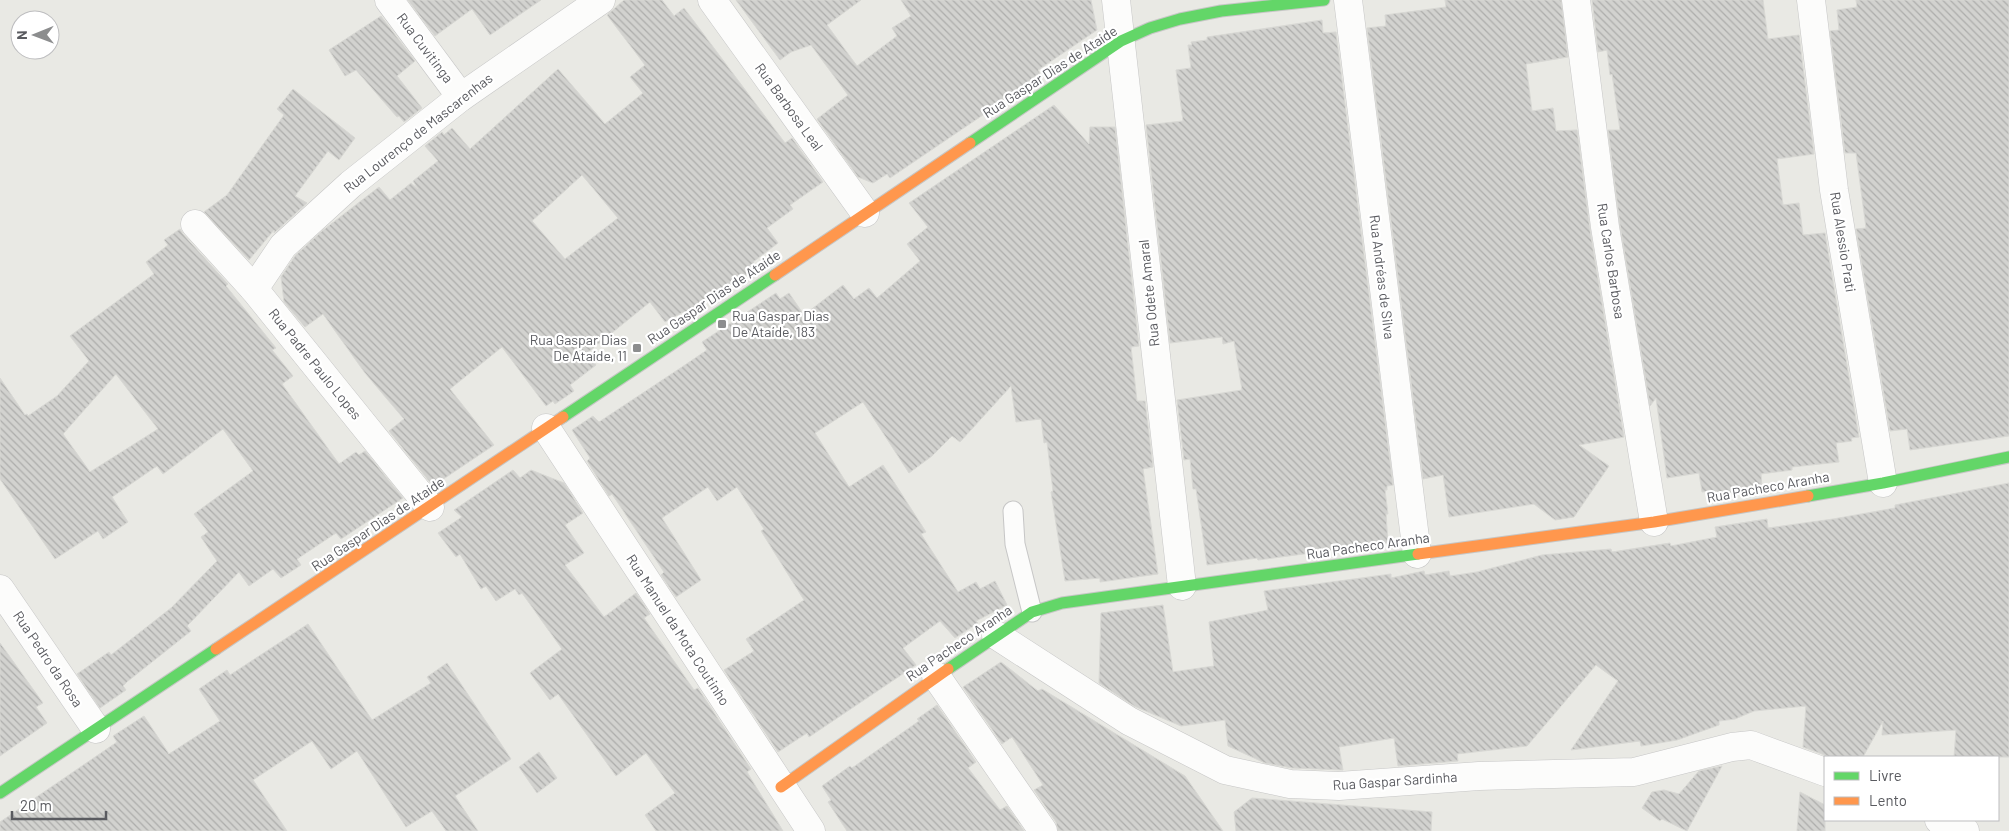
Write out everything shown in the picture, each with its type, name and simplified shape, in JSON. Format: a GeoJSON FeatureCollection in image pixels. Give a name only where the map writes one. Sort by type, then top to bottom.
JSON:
{"type":"FeatureCollection","features":[{"type":"Feature","properties":{"kind":"street","name":"Rua Cuvitinga"},"geometry":{"type":"LineString","coordinates":[[389,0],[461,97]]}},
{"type":"Feature","properties":{"kind":"street","name":"Rua Lourenço de Mascarenhas"},"geometry":{"type":"LineString","coordinates":[[254,289],[283,246],[351,184],[461,97],[601,0]]}},
{"type":"Feature","properties":{"kind":"street","name":"Rua Barbosa Leal"},"geometry":{"type":"LineString","coordinates":[[712,0],[865,214]]}},
{"type":"Feature","properties":{"kind":"street","name":"Rua Odete Amaral"},"geometry":{"type":"LineString","coordinates":[[1116,0],[1182,586]]}},
{"type":"Feature","properties":{"kind":"street","name":"Rua Gaspar Dias de Ataíde"},"geometry":{"type":"LineString","coordinates":[[0,793],[430,508],[1121,41],[1158,25],[1196,16],[1254,7],[1324,0]]}},
{"type":"Feature","properties":{"kind":"street","name":"Rua Andréas de Silva"},"geometry":{"type":"LineString","coordinates":[[1348,0],[1417,554]]}},
{"type":"Feature","properties":{"kind":"street","name":"Rua Carlos Barbosa"},"geometry":{"type":"LineString","coordinates":[[1576,0],[1605,227],[1654,522]]}},
{"type":"Feature","properties":{"kind":"street","name":"Rua Alessio Prati"},"geometry":{"type":"LineString","coordinates":[[1811,0],[1834,190],[1883,483]]}},
{"type":"Feature","properties":{"kind":"street","name":"Rua Padre Paulo Lopes"},"geometry":{"type":"LineString","coordinates":[[195,224],[254,289],[430,508]]}},
{"type":"Feature","properties":{"kind":"street","name":"Rua Manuel da Mota Coutinho"},"geometry":{"type":"LineString","coordinates":[[546,428],[811,831]]}},
{"type":"Feature","properties":{"kind":"street","name":"Rua Pacheco Aranha"},"geometry":{"type":"LineString","coordinates":[[781,787],[996,635],[1032,612],[1062,603],[1654,522],[1883,483],[2009,457]]}},
{"type":"Feature","properties":{"kind":"street","name":"Rua Pedro da Rosa"},"geometry":{"type":"LineString","coordinates":[[0,589],[96,729]]}},
{"type":"Feature","properties":{"kind":"street","name":"Rua Gaspar Sardinha"},"geometry":{"type":"LineString","coordinates":[[996,635],[1128,722],[1225,770],[1290,784],[1339,786],[1478,776],[1634,772],[1732,747],[1751,744],[1824,772]]}},
{"type":"Feature","properties":{"kind":"street"},"geometry":{"type":"LineString","coordinates":[[936,676],[1043,831]]}},
{"type":"Feature","properties":{"kind":"street"},"geometry":{"type":"LineString","coordinates":[[1941,821],[1965,831]]}},
{"type":"Feature","properties":{"kind":"lane"},"geometry":{"type":"LineString","coordinates":[[1013,511],[1015,544],[1032,612]]}},
{"type":"Feature","properties":{"kind":"building"},"geometry":{"type":"Polygon","coordinates":[[[408,0],[541,0],[490,35],[472,9],[435,36],[408,0]]]}},
{"type":"Feature","properties":{"kind":"building"},"geometry":{"type":"Polygon","coordinates":[[[624,0],[662,0],[674,16],[684,8],[785,143],[792,138],[823,182],[790,205],[793,209],[767,228],[778,243],[753,262],[757,268],[685,316],[683,312],[665,322],[650,302],[587,353],[596,365],[570,385],[574,391],[555,404],[553,401],[546,406],[502,347],[450,389],[494,445],[433,486],[389,431],[404,419],[365,373],[323,314],[305,327],[284,302],[281,277],[295,256],[322,231],[379,187],[390,200],[411,183],[418,189],[413,181],[438,161],[425,146],[442,132],[444,135],[452,128],[470,149],[558,69],[605,124],[643,93],[630,77],[645,65],[607,15],[624,0]],[[582,175],[532,221],[565,259],[618,218],[582,175]]]}},
{"type":"Feature","properties":{"kind":"building"},"geometry":{"type":"Polygon","coordinates":[[[736,0],[861,0],[827,25],[857,66],[897,36],[892,28],[911,16],[901,0],[1091,0],[1097,30],[1038,70],[1040,73],[1031,79],[1033,81],[890,178],[887,174],[873,183],[858,177],[817,119],[848,95],[811,45],[791,52],[780,60],[736,0]]]}},
{"type":"Feature","properties":{"kind":"building"},"geometry":{"type":"Polygon","coordinates":[[[1445,0],[1561,0],[1568,57],[1526,64],[1532,111],[1553,108],[1556,131],[1577,130],[1590,230],[1624,437],[1579,445],[1609,466],[1574,517],[1555,520],[1534,504],[1449,517],[1443,475],[1423,479],[1367,28],[1386,26],[1385,15],[1446,7],[1445,0]]]}},
{"type":"Feature","properties":{"kind":"building"},"geometry":{"type":"Polygon","coordinates":[[[1592,0],[1763,0],[1768,39],[1799,35],[1814,154],[1777,159],[1783,205],[1799,203],[1803,235],[1825,233],[1859,437],[1851,438],[1852,441],[1836,443],[1839,462],[1792,467],[1792,470],[1761,474],[1762,488],[1710,497],[1709,491],[1702,492],[1699,473],[1667,478],[1656,398],[1650,406],[1620,225],[1608,130],[1620,130],[1612,74],[1610,75],[1607,50],[1598,52],[1592,0]]]}},
{"type":"Feature","properties":{"kind":"building"},"geometry":{"type":"Polygon","coordinates":[[[1856,0],[2009,0],[2009,436],[1910,450],[1907,429],[1890,431],[1856,229],[1866,228],[1856,153],[1845,153],[1830,31],[1839,30],[1837,10],[1857,7],[1856,0]]]}},
{"type":"Feature","properties":{"kind":"building"},"geometry":{"type":"Polygon","coordinates":[[[381,16],[415,61],[397,76],[422,108],[404,122],[399,116],[397,117],[356,70],[345,76],[329,50],[381,16]]]}},
{"type":"Feature","properties":{"kind":"building"},"geometry":{"type":"Polygon","coordinates":[[[1322,20],[1323,33],[1336,32],[1393,485],[1387,486],[1387,490],[1385,490],[1388,514],[1386,514],[1388,543],[1207,565],[1196,489],[1193,489],[1190,459],[1184,460],[1177,400],[1242,390],[1234,341],[1223,344],[1222,337],[1170,343],[1146,125],[1183,121],[1176,70],[1191,68],[1188,45],[1192,45],[1191,42],[1207,40],[1207,37],[1322,20]]]}},
{"type":"Feature","properties":{"kind":"building"},"geometry":{"type":"Polygon","coordinates":[[[293,89],[355,138],[339,160],[328,151],[295,196],[307,203],[274,233],[274,230],[249,260],[204,212],[227,195],[284,115],[277,109],[293,89]]]}},
{"type":"Feature","properties":{"kind":"building"},"geometry":{"type":"Polygon","coordinates":[[[1054,105],[1089,144],[1090,127],[1115,127],[1139,346],[1131,347],[1137,401],[1145,401],[1153,467],[1143,469],[1158,574],[1100,582],[1100,578],[1065,581],[1051,492],[1053,491],[1047,442],[1044,443],[1041,419],[1016,422],[1011,386],[960,442],[952,436],[932,456],[909,473],[863,402],[815,433],[849,487],[883,465],[926,532],[921,534],[958,592],[976,582],[980,589],[995,581],[1007,605],[976,621],[978,623],[955,638],[940,621],[903,648],[916,665],[809,737],[807,733],[778,752],[724,670],[754,651],[746,639],[804,600],[761,531],[764,529],[737,487],[717,501],[708,487],[662,518],[701,580],[676,597],[661,575],[664,572],[612,494],[609,496],[587,461],[590,458],[572,430],[593,416],[599,422],[682,367],[707,350],[702,342],[776,293],[780,299],[789,293],[804,315],[843,285],[854,299],[869,288],[877,298],[920,261],[907,244],[928,227],[909,203],[1054,105]]]}},
{"type":"Feature","properties":{"kind":"building"},"geometry":{"type":"Polygon","coordinates":[[[180,229],[228,284],[226,286],[276,348],[272,350],[293,376],[282,384],[339,464],[356,452],[359,455],[365,451],[403,498],[341,539],[336,533],[297,559],[301,565],[281,578],[273,569],[249,586],[239,572],[187,626],[191,631],[128,681],[123,686],[126,690],[100,708],[77,674],[109,652],[111,655],[171,608],[217,561],[201,537],[208,532],[194,514],[253,471],[223,429],[163,474],[157,466],[112,497],[128,522],[103,539],[98,531],[55,559],[0,479],[0,378],[25,415],[27,414],[28,416],[57,396],[89,361],[70,336],[154,274],[146,262],[168,245],[164,240],[180,229]],[[116,374],[63,434],[90,472],[158,429],[116,374]]]}},
{"type":"Feature","properties":{"kind":"building"},"geometry":{"type":"Polygon","coordinates":[[[513,470],[520,478],[531,470],[564,483],[583,513],[565,525],[584,553],[565,565],[604,617],[636,593],[650,614],[644,618],[694,690],[698,688],[751,769],[747,772],[783,831],[656,831],[645,815],[675,793],[646,753],[616,776],[558,694],[550,700],[530,673],[562,649],[522,593],[519,595],[515,589],[496,601],[486,586],[481,589],[460,554],[456,557],[438,533],[462,517],[454,510],[513,470]]]}},
{"type":"Feature","properties":{"kind":"building"},"geometry":{"type":"Polygon","coordinates":[[[2009,483],[2009,757],[1954,756],[1956,730],[1882,735],[1883,721],[1864,756],[1827,756],[1803,747],[1806,706],[1754,711],[1735,719],[1719,721],[1719,725],[1677,740],[1641,746],[1640,741],[1571,750],[1618,681],[1596,665],[1527,746],[1457,754],[1458,761],[1398,766],[1394,738],[1339,747],[1343,770],[1292,768],[1265,763],[1228,746],[1225,720],[1181,726],[1134,706],[1099,683],[1101,613],[1163,605],[1173,672],[1214,666],[1209,622],[1268,610],[1264,591],[1391,574],[1391,578],[1424,571],[1425,575],[1449,571],[1450,576],[1477,572],[1542,555],[1611,549],[1612,552],[1670,543],[1671,546],[1717,537],[1715,527],[1767,519],[1768,528],[1895,508],[1895,505],[2009,483]]]}},
{"type":"Feature","properties":{"kind":"building"},"geometry":{"type":"Polygon","coordinates":[[[308,624],[372,720],[431,683],[427,677],[447,663],[511,759],[455,796],[478,831],[446,831],[432,811],[406,827],[357,751],[331,769],[312,741],[253,780],[287,831],[0,831],[0,822],[117,742],[113,736],[144,716],[169,754],[220,721],[199,689],[227,670],[230,675],[308,624]]]}},
{"type":"Feature","properties":{"kind":"building"},"geometry":{"type":"Polygon","coordinates":[[[0,643],[43,703],[36,707],[47,723],[0,756],[0,643]]]}},
{"type":"Feature","properties":{"kind":"building"},"geometry":{"type":"Polygon","coordinates":[[[1001,662],[1038,691],[1042,689],[1185,776],[1223,831],[1058,831],[1056,822],[1034,790],[1043,785],[1012,737],[1002,744],[963,687],[1001,662]]]}},
{"type":"Feature","properties":{"kind":"building"},"geometry":{"type":"Polygon","coordinates":[[[937,705],[976,762],[968,768],[1000,810],[1007,806],[1024,831],[847,831],[828,802],[831,800],[822,786],[850,766],[852,768],[919,721],[917,719],[937,705]]]}},
{"type":"Feature","properties":{"kind":"building"},"geometry":{"type":"Polygon","coordinates":[[[539,752],[557,778],[537,793],[519,767],[539,752]]]}},
{"type":"Feature","properties":{"kind":"building"},"geometry":{"type":"Polygon","coordinates":[[[1722,766],[1687,831],[1662,819],[1660,821],[1642,808],[1652,792],[1664,790],[1679,794],[1699,771],[1722,766]]]}},
{"type":"Feature","properties":{"kind":"building"},"geometry":{"type":"Polygon","coordinates":[[[1800,792],[1824,804],[1825,831],[1797,831],[1800,792]]]}},
{"type":"Feature","properties":{"kind":"building"},"geometry":{"type":"Polygon","coordinates":[[[1252,798],[1432,812],[1431,831],[1236,831],[1234,812],[1252,798]]]}},
{"type":"Feature","properties":{"kind":"traffic: fast"},"geometry":{"type":"LineString","coordinates":[[970,143],[1121,41],[1150,28],[1180,19],[1221,11],[1324,0]]}},
{"type":"Feature","properties":{"kind":"traffic: fast"},"geometry":{"type":"LineString","coordinates":[[563,417],[775,275]]}},
{"type":"Feature","properties":{"kind":"traffic: fast"},"geometry":{"type":"LineString","coordinates":[[1808,496],[1883,483],[2009,457]]}},
{"type":"Feature","properties":{"kind":"traffic: fast"},"geometry":{"type":"LineString","coordinates":[[948,669],[1032,612],[1062,603],[1418,554]]}},
{"type":"Feature","properties":{"kind":"traffic: fast"},"geometry":{"type":"LineString","coordinates":[[0,793],[216,649]]}},
{"type":"Feature","properties":{"kind":"traffic: slow"},"geometry":{"type":"LineString","coordinates":[[775,275],[970,143]]}},
{"type":"Feature","properties":{"kind":"traffic: slow"},"geometry":{"type":"LineString","coordinates":[[216,649],[563,417]]}},
{"type":"Feature","properties":{"kind":"traffic: slow"},"geometry":{"type":"LineString","coordinates":[[1418,554],[1654,522],[1808,496]]}},
{"type":"Feature","properties":{"kind":"traffic: slow"},"geometry":{"type":"LineString","coordinates":[[781,787],[948,669]]}},
{"type":"Feature","properties":{"kind":"place","name":"Rua Gaspar Dias De Ataíde, 183"},"geometry":{"type":"Point","coordinates":[722,324]}},
{"type":"Feature","properties":{"kind":"place","name":"Rua Gaspar Dias De Ataíde, 11"},"geometry":{"type":"Point","coordinates":[637,348]}}]}
